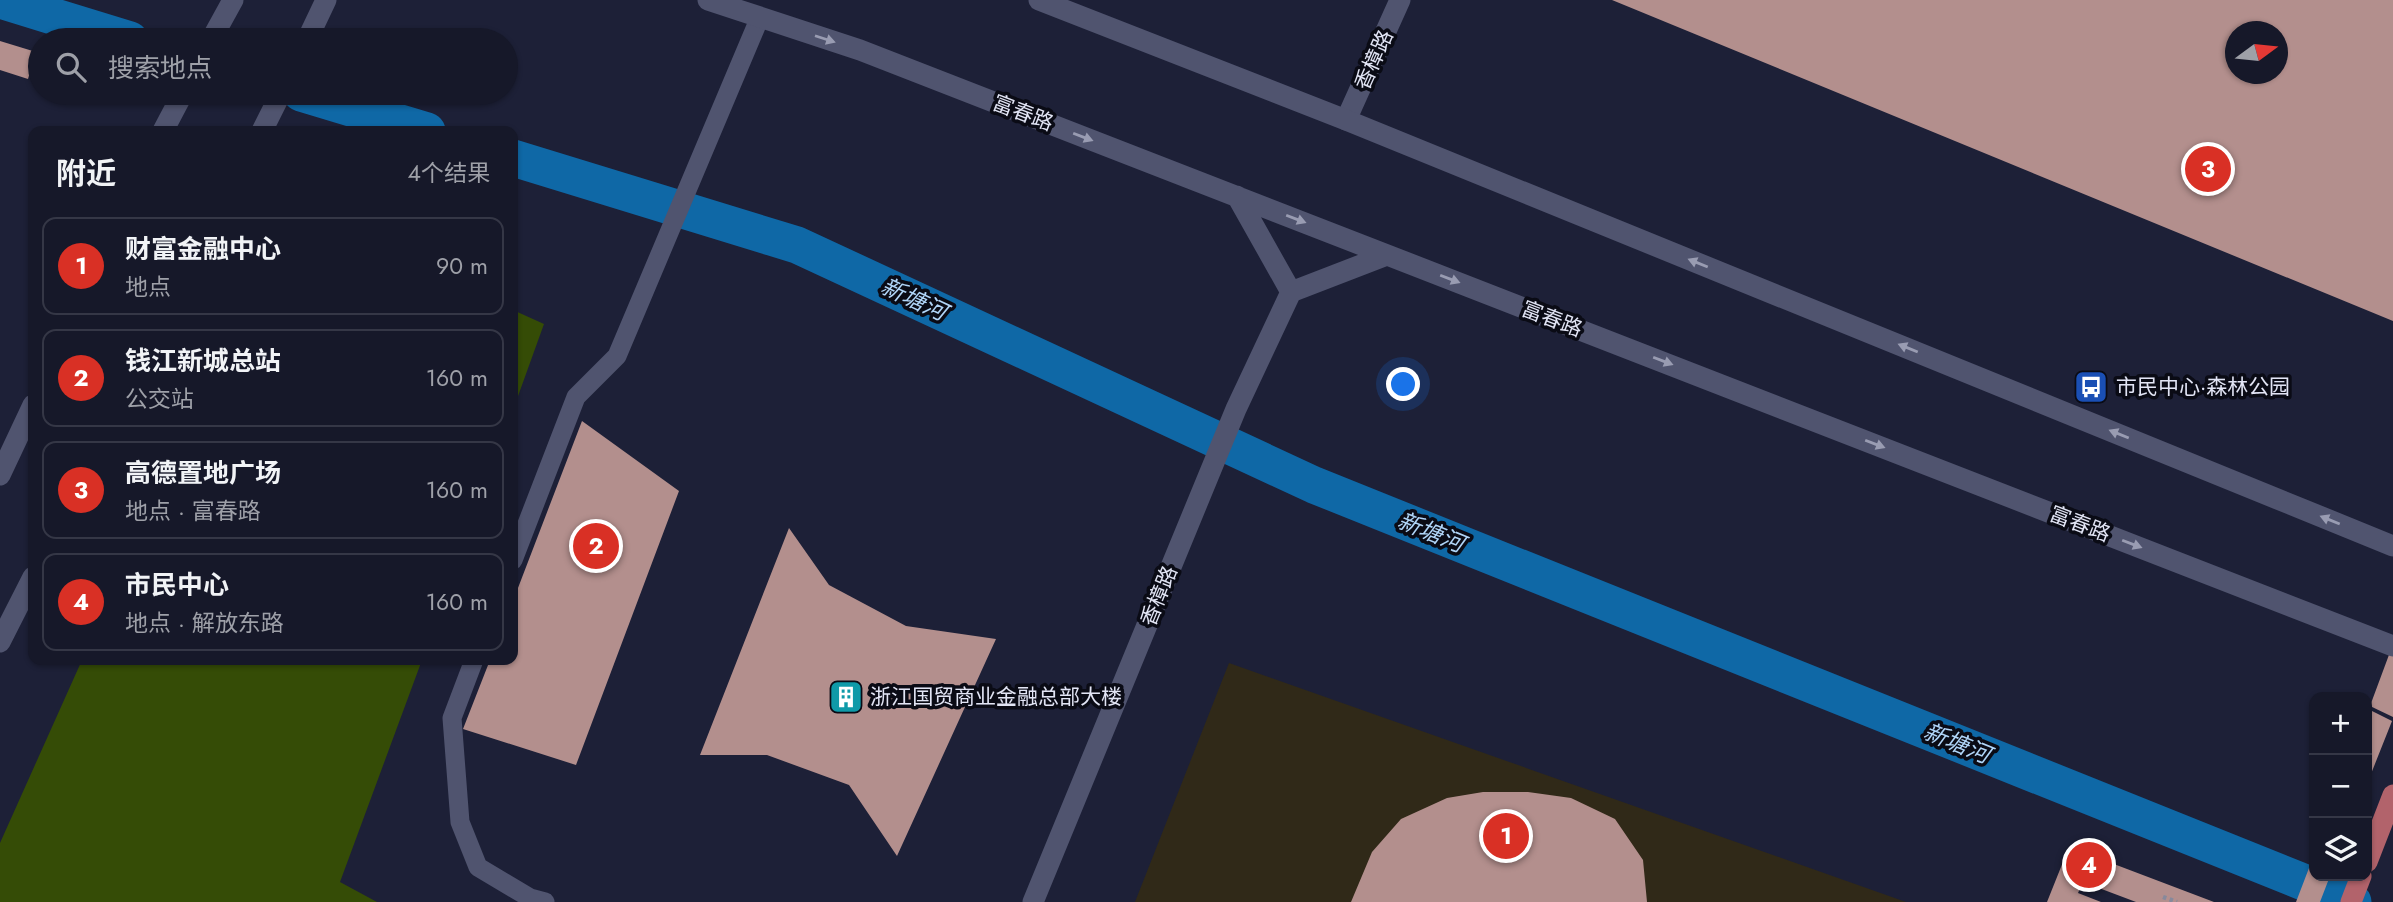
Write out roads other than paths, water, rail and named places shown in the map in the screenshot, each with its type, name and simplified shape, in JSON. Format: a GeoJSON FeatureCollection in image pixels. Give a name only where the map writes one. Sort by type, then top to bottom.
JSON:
{"type":"FeatureCollection","features":[{"type":"Feature","properties":{"kind":"main road"},"geometry":{"type":"LineString","coordinates":[[218,28],[233,0]]}},
{"type":"Feature","properties":{"kind":"main road","name":"富春路"},"geometry":{"type":"LineString","coordinates":[[708,0],[860,50],[2393,646]]}},
{"type":"Feature","properties":{"kind":"main road"},"geometry":{"type":"LineString","coordinates":[[1040,0],[1346,120],[2393,546]]}},
{"type":"Feature","properties":{"kind":"main road","name":"香樟路"},"geometry":{"type":"LineString","coordinates":[[1346,120],[1400,0]]}},
{"type":"Feature","properties":{"kind":"main road"},"geometry":{"type":"LineString","coordinates":[[313,28],[323,6]]}},
{"type":"Feature","properties":{"kind":"main road"},"geometry":{"type":"LineString","coordinates":[[166,125],[177,105]]}},
{"type":"Feature","properties":{"kind":"main road"},"geometry":{"type":"LineString","coordinates":[[264,126],[275,105]]}},
{"type":"Feature","properties":{"kind":"main road"},"geometry":{"type":"LineString","coordinates":[[1237,196],[1291,292],[1387,255]]}},
{"type":"Feature","properties":{"kind":"main road","name":"香樟路"},"geometry":{"type":"LineString","coordinates":[[1033,902],[1236,409],[1291,292]]}},
{"type":"Feature","properties":{"kind":"main road"},"geometry":{"type":"LineString","coordinates":[[0,475],[28,416]]}},
{"type":"Feature","properties":{"kind":"main road"},"geometry":{"type":"LineString","coordinates":[[0,642],[28,587]]}},
{"type":"Feature","properties":{"kind":"main road"},"geometry":{"type":"LineString","coordinates":[[2372,849],[2393,795]]}},
{"type":"Feature","properties":{"kind":"main road"},"geometry":{"type":"LineString","coordinates":[[2351,902],[2359,881]]}},
{"type":"Feature","properties":{"kind":"lane"},"geometry":{"type":"LineString","coordinates":[[518,547],[576,397],[617,356],[760,17]]}},
{"type":"Feature","properties":{"kind":"lane"},"geometry":{"type":"LineString","coordinates":[[472,665],[452,718],[460,822],[478,867],[530,898],[545,902]]}},
{"type":"Feature","properties":{"kind":"waterway","name":"新塘河"},"geometry":{"type":"LineString","coordinates":[[0,0],[91,28]]}},
{"type":"Feature","properties":{"kind":"waterway","name":"新塘河"},"geometry":{"type":"LineString","coordinates":[[341,105],[410,126]]}},
{"type":"Feature","properties":{"kind":"waterway","name":"新塘河"},"geometry":{"type":"LineString","coordinates":[[518,160],[797,245],[1314,485],[2353,902]]}},
{"type":"Feature","properties":{"kind":"place","name":"高德置地广场"},"geometry":{"type":"Point","coordinates":[2208,169]}},
{"type":"Feature","properties":{"kind":"place","name":"市民中心·森林公园"},"geometry":{"type":"Point","coordinates":[2091,387]}},
{"type":"Feature","properties":{"kind":"place","name":"钱江新城总站"},"geometry":{"type":"Point","coordinates":[596,546]}},
{"type":"Feature","properties":{"kind":"place","name":"浙江国贸商业金融总部大楼"},"geometry":{"type":"Point","coordinates":[846,697]}},
{"type":"Feature","properties":{"kind":"place","name":"财富金融中心"},"geometry":{"type":"Point","coordinates":[1506,836]}},
{"type":"Feature","properties":{"kind":"place","name":"市民中心"},"geometry":{"type":"Point","coordinates":[2089,865]}}]}
